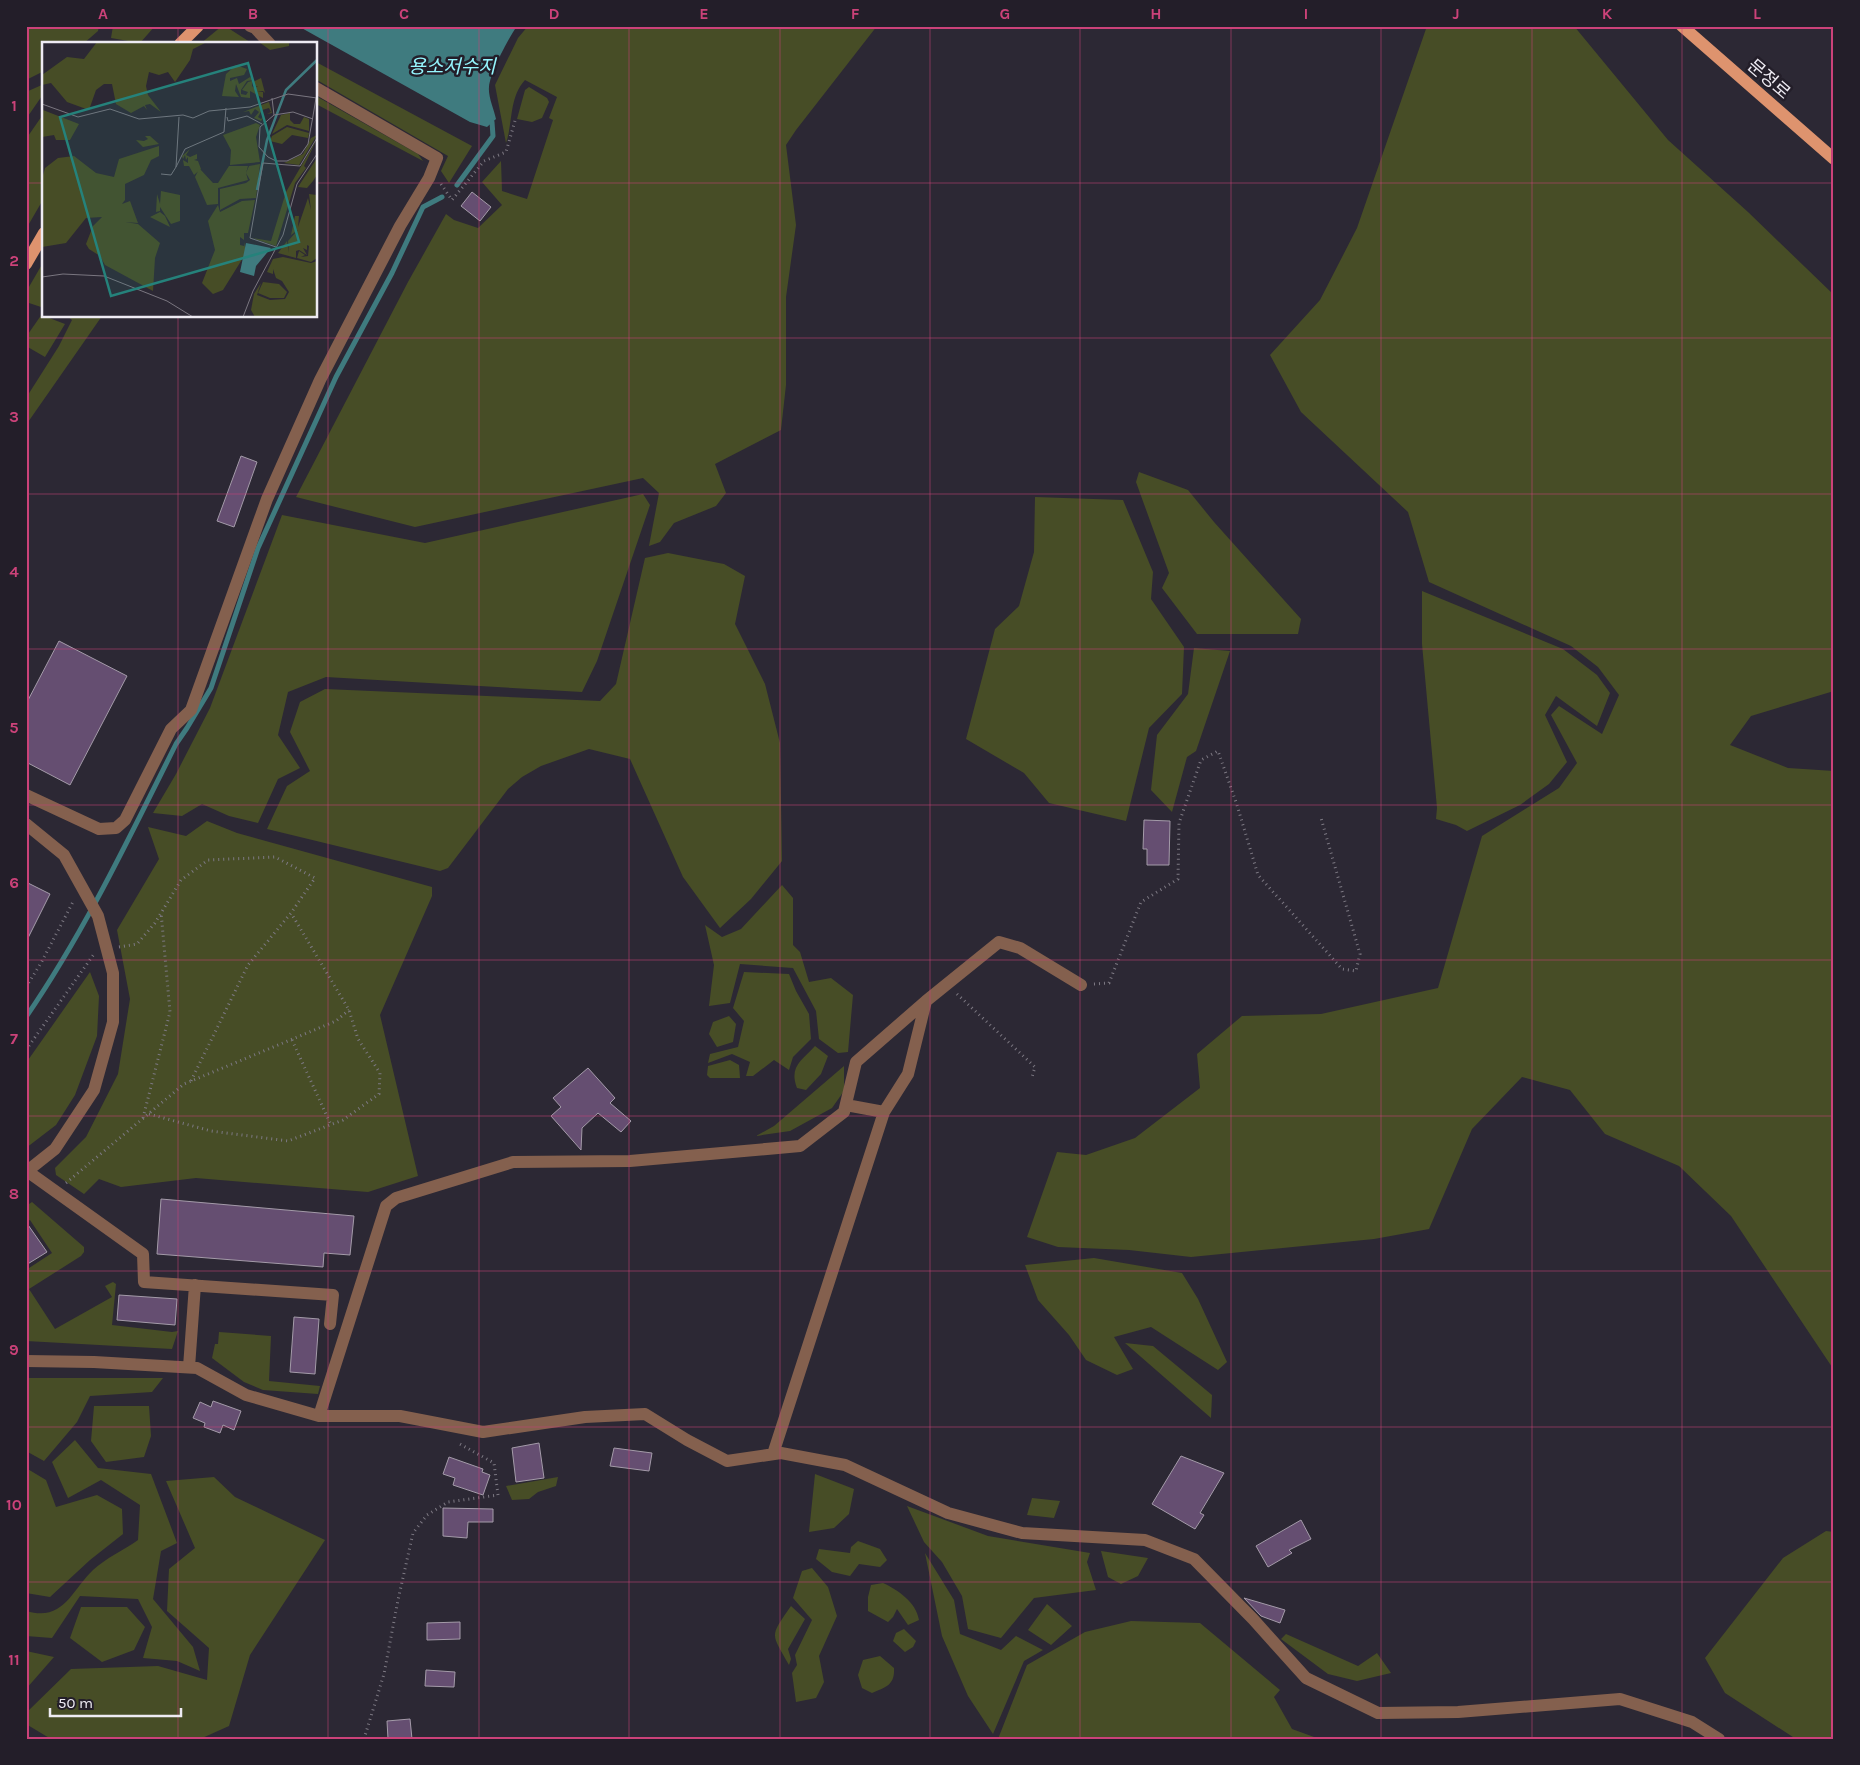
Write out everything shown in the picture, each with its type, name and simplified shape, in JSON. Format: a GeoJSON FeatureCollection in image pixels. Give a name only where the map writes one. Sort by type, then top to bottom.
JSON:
{"type":"FeatureCollection","features":[{"type":"Feature","properties":{"kind":"main road"},"geometry":{"type":"LineString","coordinates":[[182,42],[198,26]]}},
{"type":"Feature","properties":{"kind":"main road","name":"문정로"},"geometry":{"type":"LineString","coordinates":[[1682,26],[1834,159]]}},
{"type":"Feature","properties":{"kind":"main road"},"geometry":{"type":"LineString","coordinates":[[26,264],[42,236]]}},
{"type":"Feature","properties":{"kind":"street"},"geometry":{"type":"LineString","coordinates":[[250,26],[255,28],[268,42]]}},
{"type":"Feature","properties":{"kind":"street"},"geometry":{"type":"LineString","coordinates":[[26,795],[99,829],[116,828],[125,820],[171,729],[191,710],[266,499],[320,380],[400,226],[432,171],[437,158],[318,89]]}},
{"type":"Feature","properties":{"kind":"street"},"geometry":{"type":"LineString","coordinates":[[26,824],[64,855],[98,916],[113,973],[113,1022],[94,1090],[55,1149],[27,1171],[143,1254],[144,1282],[333,1295],[330,1324]]}},
{"type":"Feature","properties":{"kind":"street"},"geometry":{"type":"LineString","coordinates":[[319,1416],[386,1206],[396,1198],[513,1162],[630,1161],[800,1146],[844,1112],[856,1062],[946,984],[999,942],[1020,948],[1081,985]]}},
{"type":"Feature","properties":{"kind":"street"},"geometry":{"type":"LineString","coordinates":[[773,1454],[884,1112],[908,1074],[926,1001]]}},
{"type":"Feature","properties":{"kind":"street"},"geometry":{"type":"LineString","coordinates":[[846,1105],[884,1112]]}},
{"type":"Feature","properties":{"kind":"street"},"geometry":{"type":"LineString","coordinates":[[189,1367],[196,1285]]}},
{"type":"Feature","properties":{"kind":"street"},"geometry":{"type":"LineString","coordinates":[[26,1361],[94,1362],[198,1368],[246,1395],[319,1416],[400,1416],[483,1432],[585,1417],[645,1414],[727,1461],[781,1453],[844,1465],[948,1513],[1022,1533],[1145,1540],[1194,1559],[1253,1619],[1306,1678],[1378,1713],[1458,1712],[1620,1699],[1692,1722],[1719,1739]]}},
{"type":"Feature","properties":{"kind":"path"},"geometry":{"type":"LineString","coordinates":[[432,171],[452,200],[484,161],[506,152],[515,121]]}},
{"type":"Feature","properties":{"kind":"path"},"geometry":{"type":"LineString","coordinates":[[1081,985],[1109,982],[1141,902],[1178,879],[1179,823],[1201,760],[1218,751],[1237,805],[1258,875],[1342,969],[1356,970],[1360,954],[1321,818]]}},
{"type":"Feature","properties":{"kind":"path"},"geometry":{"type":"LineString","coordinates":[[26,1050],[105,944],[138,944],[155,923],[181,880],[208,860],[275,856],[315,878],[291,913],[248,965],[190,1081]]}},
{"type":"Feature","properties":{"kind":"path"},"geometry":{"type":"LineString","coordinates":[[26,987],[84,890]]}},
{"type":"Feature","properties":{"kind":"path"},"geometry":{"type":"LineString","coordinates":[[142,1119],[170,1012],[161,912]]}},
{"type":"Feature","properties":{"kind":"path"},"geometry":{"type":"LineString","coordinates":[[149,1114],[211,1131],[288,1141],[343,1120],[378,1094],[380,1073],[358,1039],[349,1010],[291,913]]}},
{"type":"Feature","properties":{"kind":"path"},"geometry":{"type":"LineString","coordinates":[[946,984],[1034,1067],[1032,1077]]}},
{"type":"Feature","properties":{"kind":"path"},"geometry":{"type":"LineString","coordinates":[[56,1192],[184,1084],[336,1021],[349,1010]]}},
{"type":"Feature","properties":{"kind":"path"},"geometry":{"type":"LineString","coordinates":[[292,1040],[331,1125]]}},
{"type":"Feature","properties":{"kind":"path"},"geometry":{"type":"LineString","coordinates":[[364,1739],[384,1674],[413,1534],[427,1515],[448,1502],[498,1495],[494,1463],[459,1444],[447,1425]]}},
{"type":"Feature","properties":{"kind":"shaded area"},"geometry":{"type":"Polygon","coordinates":[[[26,26],[99,26],[98,31],[85,42],[42,42],[42,72],[26,80],[26,26]]]}},
{"type":"Feature","properties":{"kind":"shaded area"},"geometry":{"type":"Polygon","coordinates":[[[113,26],[155,26],[141,42],[111,38],[113,26]]]}},
{"type":"Feature","properties":{"kind":"shaded area"},"geometry":{"type":"Polygon","coordinates":[[[222,26],[225,26],[250,42],[202,42],[222,26]]]}},
{"type":"Feature","properties":{"kind":"shaded area"},"geometry":{"type":"Polygon","coordinates":[[[528,26],[877,26],[786,145],[796,225],[786,297],[786,385],[781,430],[715,464],[726,493],[716,506],[674,523],[660,542],[649,546],[659,493],[643,478],[415,527],[296,497],[408,282],[446,214],[454,220],[478,228],[502,205],[482,182],[501,161],[502,191],[527,199],[553,120],[549,118],[557,97],[525,80],[516,94],[506,143],[495,85],[518,38],[528,26]]]}},
{"type":"Feature","properties":{"kind":"shaded area"},"geometry":{"type":"Polygon","coordinates":[[[1427,26],[1574,26],[1668,140],[1748,212],[1834,295],[1834,691],[1751,716],[1730,745],[1788,768],[1834,771],[1834,1370],[1731,1216],[1679,1166],[1605,1134],[1570,1090],[1522,1077],[1472,1129],[1429,1229],[1374,1239],[1191,1257],[1129,1250],[1058,1247],[1027,1237],[1057,1152],[1086,1155],[1135,1138],[1200,1088],[1197,1054],[1242,1016],[1321,1014],[1438,988],[1482,836],[1559,788],[1577,763],[1551,715],[1559,706],[1602,734],[1619,695],[1598,667],[1571,646],[1429,582],[1408,512],[1301,412],[1270,355],[1320,300],[1357,228],[1427,26]]]}},
{"type":"Feature","properties":{"kind":"shaded area"},"geometry":{"type":"Polygon","coordinates":[[[318,63],[472,146],[449,183],[441,171],[448,156],[318,81],[318,63]]]}},
{"type":"Feature","properties":{"kind":"shaded area"},"geometry":{"type":"Polygon","coordinates":[[[42,85],[42,96],[26,119],[26,92],[42,85]]]}},
{"type":"Feature","properties":{"kind":"shaded area"},"geometry":{"type":"Polygon","coordinates":[[[529,87],[547,98],[549,102],[542,118],[532,122],[517,119],[525,90],[529,87]]]}},
{"type":"Feature","properties":{"kind":"shaded area"},"geometry":{"type":"Polygon","coordinates":[[[318,97],[418,154],[423,161],[318,105],[318,97]]]}},
{"type":"Feature","properties":{"kind":"shaded area"},"geometry":{"type":"Polygon","coordinates":[[[42,116],[42,201],[26,229],[26,139],[42,116]]]}},
{"type":"Feature","properties":{"kind":"shaded area"},"geometry":{"type":"Polygon","coordinates":[[[42,264],[42,307],[26,302],[26,292],[42,264]]]}},
{"type":"Feature","properties":{"kind":"shaded area"},"geometry":{"type":"Polygon","coordinates":[[[42,314],[42,318],[49,318],[65,324],[45,357],[26,346],[26,337],[42,314]]]}},
{"type":"Feature","properties":{"kind":"shaded area"},"geometry":{"type":"Polygon","coordinates":[[[70,318],[101,318],[26,425],[26,398],[59,346],[72,320],[70,318]]]}},
{"type":"Feature","properties":{"kind":"shaded area"},"geometry":{"type":"Polygon","coordinates":[[[1139,472],[1188,490],[1214,522],[1301,619],[1298,634],[1197,634],[1162,588],[1169,573],[1136,482],[1139,472]]]}},
{"type":"Feature","properties":{"kind":"shaded area"},"geometry":{"type":"Polygon","coordinates":[[[643,494],[650,505],[597,661],[582,692],[326,677],[288,692],[278,735],[300,768],[278,779],[258,823],[229,816],[202,804],[182,816],[153,813],[176,774],[210,708],[282,515],[425,543],[643,494]]]}},
{"type":"Feature","properties":{"kind":"shaded area"},"geometry":{"type":"Polygon","coordinates":[[[1035,497],[1123,500],[1153,572],[1151,599],[1184,647],[1182,694],[1149,728],[1126,821],[1049,803],[1024,773],[966,739],[995,629],[1019,606],[1034,552],[1035,497]]]}},
{"type":"Feature","properties":{"kind":"shaded area"},"geometry":{"type":"Polygon","coordinates":[[[668,553],[724,564],[745,576],[735,624],[765,684],[780,743],[782,861],[751,899],[720,928],[683,877],[630,759],[589,749],[541,766],[522,777],[508,789],[448,868],[440,871],[267,829],[287,786],[310,771],[290,732],[300,702],[325,689],[600,701],[616,684],[645,558],[668,553]]]}},
{"type":"Feature","properties":{"kind":"shaded area"},"geometry":{"type":"Polygon","coordinates":[[[1422,591],[1563,649],[1597,675],[1610,693],[1597,726],[1556,696],[1545,715],[1567,762],[1549,784],[1520,805],[1467,831],[1456,825],[1436,819],[1437,808],[1422,644],[1422,591]]]}},
{"type":"Feature","properties":{"kind":"shaded area"},"geometry":{"type":"Polygon","coordinates":[[[1194,648],[1230,651],[1196,751],[1187,757],[1172,812],[1151,790],[1157,735],[1188,694],[1194,648]]]}},
{"type":"Feature","properties":{"kind":"shaded area"},"geometry":{"type":"Polygon","coordinates":[[[207,821],[237,833],[432,887],[432,896],[380,1015],[418,1176],[368,1192],[196,1178],[121,1187],[99,1179],[84,1194],[56,1175],[55,1168],[86,1137],[118,1074],[130,999],[117,930],[159,859],[148,827],[186,836],[207,821]]]}},
{"type":"Feature","properties":{"kind":"shaded area"},"geometry":{"type":"Polygon","coordinates":[[[782,885],[793,898],[793,945],[800,952],[809,982],[831,978],[853,995],[848,1052],[838,1053],[819,1039],[816,1011],[793,968],[740,964],[730,1003],[709,1006],[714,965],[705,925],[722,937],[741,929],[782,885]]]}},
{"type":"Feature","properties":{"kind":"shaded area"},"geometry":{"type":"Polygon","coordinates":[[[90,972],[99,996],[97,1036],[75,1095],[56,1125],[26,1148],[26,1063],[90,972]]]}},
{"type":"Feature","properties":{"kind":"shaded area"},"geometry":{"type":"Polygon","coordinates":[[[744,972],[789,974],[809,1014],[811,1039],[793,1057],[789,1070],[774,1060],[753,1076],[746,1076],[750,1062],[732,1054],[708,1063],[710,1054],[738,1047],[744,1021],[733,1008],[744,972]]]}},
{"type":"Feature","properties":{"kind":"shaded area"},"geometry":{"type":"Polygon","coordinates":[[[729,1016],[736,1024],[733,1042],[717,1047],[709,1034],[713,1022],[729,1016]]]}},
{"type":"Feature","properties":{"kind":"shaded area"},"geometry":{"type":"Polygon","coordinates":[[[815,1046],[828,1056],[821,1074],[806,1090],[797,1088],[794,1075],[795,1069],[815,1046]]]}},
{"type":"Feature","properties":{"kind":"shaded area"},"geometry":{"type":"Polygon","coordinates":[[[730,1060],[739,1065],[740,1078],[710,1078],[707,1075],[708,1066],[730,1060]]]}},
{"type":"Feature","properties":{"kind":"shaded area"},"geometry":{"type":"Polygon","coordinates":[[[844,1066],[844,1091],[832,1108],[790,1131],[756,1136],[774,1126],[844,1066]]]}},
{"type":"Feature","properties":{"kind":"shaded area"},"geometry":{"type":"Polygon","coordinates":[[[32,1202],[84,1247],[84,1252],[81,1256],[29,1289],[55,1329],[112,1297],[105,1286],[113,1282],[116,1284],[112,1325],[172,1332],[178,1331],[172,1349],[26,1341],[26,1270],[52,1253],[30,1220],[26,1222],[26,1206],[32,1202]]]}},
{"type":"Feature","properties":{"kind":"shaded area"},"geometry":{"type":"Polygon","coordinates":[[[1094,1258],[1182,1273],[1198,1299],[1227,1362],[1218,1370],[1151,1327],[1114,1337],[1133,1369],[1117,1375],[1086,1360],[1069,1335],[1038,1300],[1025,1265],[1094,1258]]]}},
{"type":"Feature","properties":{"kind":"shaded area"},"geometry":{"type":"Polygon","coordinates":[[[219,1332],[271,1336],[269,1381],[320,1386],[318,1394],[263,1390],[244,1382],[212,1358],[215,1344],[218,1344],[219,1332]]]}},
{"type":"Feature","properties":{"kind":"shaded area"},"geometry":{"type":"Polygon","coordinates":[[[1125,1343],[1153,1346],[1212,1395],[1211,1418],[1125,1343]]]}},
{"type":"Feature","properties":{"kind":"shaded area"},"geometry":{"type":"Polygon","coordinates":[[[26,1378],[163,1378],[152,1392],[90,1396],[77,1422],[44,1461],[26,1451],[26,1378]]]}},
{"type":"Feature","properties":{"kind":"shaded area"},"geometry":{"type":"Polygon","coordinates":[[[94,1406],[149,1406],[151,1436],[144,1457],[106,1462],[91,1441],[94,1406]]]}},
{"type":"Feature","properties":{"kind":"shaded area"},"geometry":{"type":"Polygon","coordinates":[[[75,1440],[98,1468],[151,1474],[177,1543],[161,1551],[153,1599],[193,1647],[200,1671],[177,1661],[143,1658],[152,1627],[138,1599],[80,1596],[52,1638],[26,1636],[26,1611],[39,1613],[49,1612],[58,1608],[66,1602],[93,1570],[138,1540],[140,1505],[101,1480],[68,1498],[52,1462],[75,1440]]]}},
{"type":"Feature","properties":{"kind":"shaded area"},"geometry":{"type":"Polygon","coordinates":[[[26,1468],[46,1480],[56,1507],[97,1495],[122,1509],[123,1534],[90,1560],[50,1597],[26,1593],[26,1468]]]}},
{"type":"Feature","properties":{"kind":"shaded area"},"geometry":{"type":"Polygon","coordinates":[[[815,1474],[854,1489],[849,1514],[834,1528],[809,1532],[815,1474]]]}},
{"type":"Feature","properties":{"kind":"shaded area"},"geometry":{"type":"Polygon","coordinates":[[[214,1477],[235,1497],[325,1540],[250,1655],[229,1726],[200,1739],[51,1739],[26,1724],[26,1713],[71,1669],[158,1666],[207,1680],[209,1648],[167,1611],[169,1569],[195,1548],[166,1481],[214,1477]]]}},
{"type":"Feature","properties":{"kind":"shaded area"},"geometry":{"type":"Polygon","coordinates":[[[558,1477],[556,1486],[538,1492],[529,1499],[512,1500],[506,1486],[558,1477]]]}},
{"type":"Feature","properties":{"kind":"shaded area"},"geometry":{"type":"Polygon","coordinates":[[[1032,1498],[1060,1501],[1054,1518],[1027,1515],[1032,1498]]]}},
{"type":"Feature","properties":{"kind":"shaded area"},"geometry":{"type":"Polygon","coordinates":[[[907,1506],[988,1536],[1090,1553],[1087,1562],[1096,1590],[1034,1598],[1001,1638],[968,1629],[962,1596],[942,1562],[924,1542],[907,1506]]]}},
{"type":"Feature","properties":{"kind":"shaded area"},"geometry":{"type":"Polygon","coordinates":[[[1826,1531],[1834,1532],[1834,1739],[1796,1739],[1725,1693],[1705,1658],[1783,1558],[1826,1531]]]}},
{"type":"Feature","properties":{"kind":"shaded area"},"geometry":{"type":"Polygon","coordinates":[[[858,1541],[880,1549],[887,1560],[880,1567],[859,1564],[850,1576],[832,1572],[816,1559],[819,1549],[850,1553],[851,1547],[858,1541]]]}},
{"type":"Feature","properties":{"kind":"shaded area"},"geometry":{"type":"Polygon","coordinates":[[[1101,1551],[1148,1558],[1138,1576],[1121,1584],[1108,1577],[1101,1551]]]}},
{"type":"Feature","properties":{"kind":"shaded area"},"geometry":{"type":"Polygon","coordinates":[[[925,1553],[954,1600],[960,1634],[1001,1650],[1016,1636],[1043,1650],[1024,1661],[993,1734],[968,1696],[942,1636],[925,1553]]]}},
{"type":"Feature","properties":{"kind":"shaded area"},"geometry":{"type":"Polygon","coordinates":[[[812,1568],[828,1587],[837,1616],[819,1656],[824,1682],[816,1698],[796,1702],[792,1673],[797,1665],[795,1655],[812,1620],[793,1598],[802,1571],[812,1568]]]}},
{"type":"Feature","properties":{"kind":"shaded area"},"geometry":{"type":"Polygon","coordinates":[[[883,1583],[906,1597],[914,1608],[919,1620],[908,1625],[897,1609],[888,1622],[868,1611],[868,1597],[871,1585],[883,1583]]]}},
{"type":"Feature","properties":{"kind":"shaded area"},"geometry":{"type":"Polygon","coordinates":[[[1047,1604],[1072,1626],[1051,1645],[1028,1630],[1047,1604]]]}},
{"type":"Feature","properties":{"kind":"shaded area"},"geometry":{"type":"Polygon","coordinates":[[[791,1606],[805,1619],[788,1649],[791,1659],[789,1665],[775,1635],[779,1624],[791,1606]]]}},
{"type":"Feature","properties":{"kind":"shaded area"},"geometry":{"type":"Polygon","coordinates":[[[81,1607],[127,1607],[145,1627],[134,1650],[102,1662],[70,1638],[81,1607]]]}},
{"type":"Feature","properties":{"kind":"shaded area"},"geometry":{"type":"Polygon","coordinates":[[[1131,1621],[1200,1623],[1280,1690],[1274,1697],[1292,1729],[1314,1737],[1314,1739],[998,1739],[1027,1665],[1085,1632],[1131,1621]]]}},
{"type":"Feature","properties":{"kind":"shaded area"},"geometry":{"type":"Polygon","coordinates":[[[904,1629],[916,1641],[913,1647],[905,1652],[893,1641],[896,1633],[904,1629]]]}},
{"type":"Feature","properties":{"kind":"shaded area"},"geometry":{"type":"Polygon","coordinates":[[[1286,1634],[1358,1666],[1377,1653],[1391,1673],[1357,1681],[1328,1674],[1281,1639],[1286,1634]]]}},
{"type":"Feature","properties":{"kind":"shaded area"},"geometry":{"type":"Polygon","coordinates":[[[26,1651],[54,1657],[26,1689],[26,1651]]]}},
{"type":"Feature","properties":{"kind":"shaded area"},"geometry":{"type":"Polygon","coordinates":[[[880,1656],[894,1668],[894,1674],[889,1685],[872,1693],[862,1688],[858,1675],[863,1660],[880,1656]]]}},
{"type":"Feature","properties":{"kind":"water","name":"용소저수지"},"geometry":{"type":"Polygon","coordinates":[[[298,26],[517,26],[500,56],[490,81],[489,95],[496,119],[487,127],[470,122],[298,26]]]}},
{"type":"Feature","properties":{"kind":"building"},"geometry":{"type":"Polygon","coordinates":[[[472,192],[491,207],[480,221],[461,206],[472,192]]]}},
{"type":"Feature","properties":{"kind":"building"},"geometry":{"type":"Polygon","coordinates":[[[241,456],[257,462],[234,527],[217,521],[241,456]]]}},
{"type":"Feature","properties":{"kind":"building"},"geometry":{"type":"Polygon","coordinates":[[[59,641],[127,676],[70,785],[26,762],[26,704],[59,641]]]}},
{"type":"Feature","properties":{"kind":"building"},"geometry":{"type":"Polygon","coordinates":[[[1144,820],[1170,821],[1169,865],[1147,865],[1147,849],[1143,849],[1144,820]]]}},
{"type":"Feature","properties":{"kind":"building"},"geometry":{"type":"Polygon","coordinates":[[[26,882],[50,894],[26,942],[26,882]]]}},
{"type":"Feature","properties":{"kind":"building"},"geometry":{"type":"Polygon","coordinates":[[[588,1068],[615,1098],[610,1103],[631,1121],[621,1132],[598,1113],[582,1128],[581,1150],[551,1116],[561,1107],[553,1098],[588,1068]]]}},
{"type":"Feature","properties":{"kind":"building"},"geometry":{"type":"Polygon","coordinates":[[[161,1199],[354,1216],[350,1255],[324,1253],[323,1267],[157,1254],[161,1199]]]}},
{"type":"Feature","properties":{"kind":"building"},"geometry":{"type":"Polygon","coordinates":[[[26,1222],[47,1252],[26,1265],[26,1222]]]}},
{"type":"Feature","properties":{"kind":"building"},"geometry":{"type":"Polygon","coordinates":[[[119,1295],[177,1299],[175,1325],[117,1320],[119,1295]]]}},
{"type":"Feature","properties":{"kind":"building"},"geometry":{"type":"Polygon","coordinates":[[[294,1317],[319,1319],[315,1374],[290,1372],[294,1317]]]}},
{"type":"Feature","properties":{"kind":"building"},"geometry":{"type":"Polygon","coordinates":[[[213,1401],[241,1411],[234,1430],[223,1425],[220,1433],[204,1427],[205,1423],[193,1418],[200,1402],[211,1407],[213,1401]]]}},
{"type":"Feature","properties":{"kind":"building"},"geometry":{"type":"Polygon","coordinates":[[[539,1443],[544,1478],[516,1482],[512,1448],[539,1443]]]}},
{"type":"Feature","properties":{"kind":"building"},"geometry":{"type":"Polygon","coordinates":[[[614,1448],[652,1453],[649,1471],[610,1466],[614,1448]]]}},
{"type":"Feature","properties":{"kind":"building"},"geometry":{"type":"Polygon","coordinates":[[[1181,1456],[1224,1473],[1200,1513],[1204,1515],[1195,1529],[1152,1504],[1181,1456]]]}},
{"type":"Feature","properties":{"kind":"building"},"geometry":{"type":"Polygon","coordinates":[[[449,1457],[483,1469],[482,1472],[490,1475],[483,1495],[453,1485],[455,1478],[443,1474],[449,1457]]]}},
{"type":"Feature","properties":{"kind":"building"},"geometry":{"type":"Polygon","coordinates":[[[443,1508],[493,1509],[493,1522],[468,1522],[467,1538],[443,1536],[443,1508]]]}},
{"type":"Feature","properties":{"kind":"building"},"geometry":{"type":"Polygon","coordinates":[[[1301,1520],[1311,1539],[1289,1550],[1292,1553],[1268,1567],[1256,1546],[1301,1520]]]}},
{"type":"Feature","properties":{"kind":"building"},"geometry":{"type":"Polygon","coordinates":[[[1244,1598],[1285,1610],[1280,1623],[1261,1616],[1244,1598]]]}},
{"type":"Feature","properties":{"kind":"building"},"geometry":{"type":"Polygon","coordinates":[[[460,1622],[460,1639],[427,1640],[427,1623],[460,1622]]]}},
{"type":"Feature","properties":{"kind":"building"},"geometry":{"type":"Polygon","coordinates":[[[426,1670],[455,1672],[454,1687],[425,1686],[426,1670]]]}},
{"type":"Feature","properties":{"kind":"building"},"geometry":{"type":"Polygon","coordinates":[[[410,1719],[412,1739],[388,1739],[387,1721],[410,1719]]]}},
{"type":"Feature","properties":{"kind":"waterway"},"geometry":{"type":"LineString","coordinates":[[457,185],[493,136],[492,122]]}},
{"type":"Feature","properties":{"kind":"waterway"},"geometry":{"type":"LineString","coordinates":[[26,1017],[68,951],[124,848],[176,744],[211,688],[258,548],[336,377],[392,273],[423,207],[442,197]]}}]}
